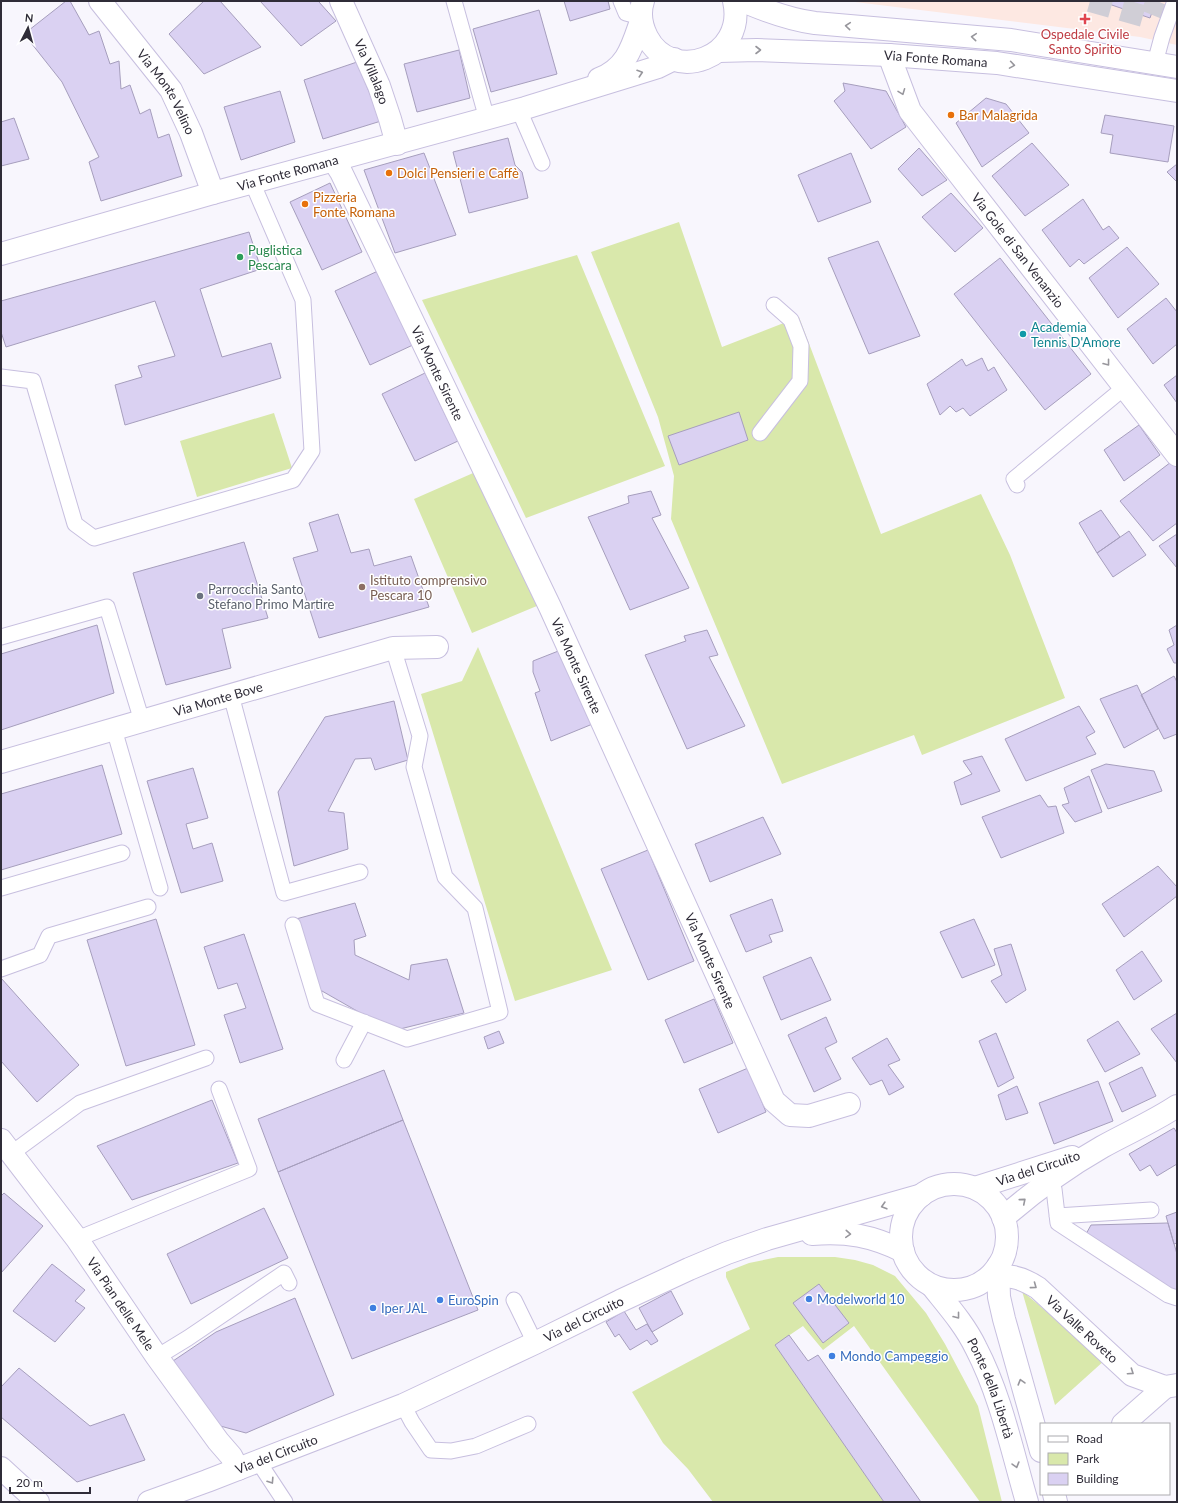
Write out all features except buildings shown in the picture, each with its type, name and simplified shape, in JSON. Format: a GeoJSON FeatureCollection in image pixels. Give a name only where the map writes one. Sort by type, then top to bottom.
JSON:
{"type":"FeatureCollection","features":[{"type":"Feature","properties":{"kind":"street","name":"Via Monte Velino"},"geometry":{"type":"LineString","coordinates":[[100,1],[171,90],[191,133],[212,193]]}},
{"type":"Feature","properties":{"kind":"street","name":"Via Villalago"},"geometry":{"type":"LineString","coordinates":[[341,1],[379,86],[397,144]]}},
{"type":"Feature","properties":{"kind":"street"},"geometry":{"type":"LineString","coordinates":[[642,13],[644,31],[649,41],[664,55],[688,62],[701,60],[719,51],[727,42],[733,32],[736,20],[734,1]]}},
{"type":"Feature","properties":{"kind":"street","name":"Via Fonte Romana"},"geometry":{"type":"LineString","coordinates":[[747,1],[750,4],[779,16],[808,22],[1011,40],[1177,67]]}},
{"type":"Feature","properties":{"kind":"street","name":"Via Fonte Romana"},"geometry":{"type":"LineString","coordinates":[[576,93],[590,83],[607,76],[621,65],[629,54],[642,13]]}},
{"type":"Feature","properties":{"kind":"street","name":"Via Fonte Romana"},"geometry":{"type":"LineString","coordinates":[[719,51],[757,50],[889,55],[997,63],[1177,91]]}},
{"type":"Feature","properties":{"kind":"street","name":"Via Gole di San Venanzio"},"geometry":{"type":"LineString","coordinates":[[889,55],[910,111],[1177,454]]}},
{"type":"Feature","properties":{"kind":"street","name":"Via Fonte Romana"},"geometry":{"type":"LineString","coordinates":[[1,254],[212,193],[519,110],[658,67],[674,59]]}},
{"type":"Feature","properties":{"kind":"street"},"geometry":{"type":"LineString","coordinates":[[1151,87],[1155,63]]}},
{"type":"Feature","properties":{"kind":"street","name":"Via Monte Sirente"},"geometry":{"type":"LineString","coordinates":[[334,161],[550,607],[774,1101],[790,1115],[809,1116],[849,1104]]}},
{"type":"Feature","properties":{"kind":"street","name":"Via Monte Bove"},"geometry":{"type":"LineString","coordinates":[[1,762],[393,648],[437,647]]}},
{"type":"Feature","properties":{"kind":"street","name":"Via del Circuito"},"geometry":{"type":"LineString","coordinates":[[1003,1218],[1026,1198],[1052,1179],[1102,1147],[1166,1114],[1177,1106]]}},
{"type":"Feature","properties":{"kind":"street","name":"Via Pian delle Mele"},"geometry":{"type":"LineString","coordinates":[[7,1147],[77,1239],[157,1357],[218,1441],[231,1456],[238,1470]]}},
{"type":"Feature","properties":{"kind":"street","name":"Via del Circuito"},"geometry":{"type":"LineString","coordinates":[[975,1188],[1102,1147]]}},
{"type":"Feature","properties":{"kind":"street"},"geometry":{"type":"LineString","coordinates":[[947,1185],[961,1185],[975,1188],[987,1196],[996,1205],[1003,1218],[1007,1242],[1004,1255],[994,1274],[972,1287],[959,1290],[932,1286],[916,1274],[908,1263],[903,1251],[901,1235],[904,1220],[911,1207],[922,1195],[934,1189],[947,1185]]}},
{"type":"Feature","properties":{"kind":"street","name":"Via del Circuito"},"geometry":{"type":"LineString","coordinates":[[154,1501],[238,1470],[403,1405],[689,1269],[767,1239],[922,1195]]}},
{"type":"Feature","properties":{"kind":"street","name":"Via del Circuito"},"geometry":{"type":"LineString","coordinates":[[767,1239],[822,1233],[858,1235],[888,1244],[903,1251]]}},
{"type":"Feature","properties":{"kind":"street"},"geometry":{"type":"LineString","coordinates":[[994,1274],[1004,1320],[1040,1447]]}},
{"type":"Feature","properties":{"kind":"street","name":"Via Valle Roveto"},"geometry":{"type":"LineString","coordinates":[[994,1274],[1027,1280],[1038,1288],[1132,1375],[1171,1386]]}},
{"type":"Feature","properties":{"kind":"street","name":"Ponte della Libertà"},"geometry":{"type":"LineString","coordinates":[[932,1286],[960,1320],[976,1348],[988,1375],[1006,1428],[1027,1502]]}},
{"type":"Feature","properties":{"kind":"street"},"geometry":{"type":"LineString","coordinates":[[1123,1423],[1171,1386]]}},
{"type":"Feature","properties":{"kind":"street"},"geometry":{"type":"LineString","coordinates":[[1,1468],[38,1502]]}},
{"type":"Feature","properties":{"kind":"lane"},"geometry":{"type":"LineString","coordinates":[[454,1],[487,119]]}},
{"type":"Feature","properties":{"kind":"lane"},"geometry":{"type":"LineString","coordinates":[[621,1],[626,13],[642,13]]}},
{"type":"Feature","properties":{"kind":"lane"},"geometry":{"type":"LineString","coordinates":[[1155,63],[1162,37],[1175,1]]}},
{"type":"Feature","properties":{"kind":"lane"},"geometry":{"type":"LineString","coordinates":[[519,110],[542,163]]}},
{"type":"Feature","properties":{"kind":"lane"},"geometry":{"type":"LineString","coordinates":[[1,377],[33,381],[75,524],[94,538],[293,480],[312,451],[303,300],[252,182]]}},
{"type":"Feature","properties":{"kind":"lane"},"geometry":{"type":"LineString","coordinates":[[760,433],[800,381],[801,346],[791,320],[774,305]]}},
{"type":"Feature","properties":{"kind":"lane"},"geometry":{"type":"LineString","coordinates":[[1017,485],[1014,479],[1125,387]]}},
{"type":"Feature","properties":{"kind":"lane"},"geometry":{"type":"LineString","coordinates":[[1,637],[106,607],[142,721]]}},
{"type":"Feature","properties":{"kind":"lane"},"geometry":{"type":"LineString","coordinates":[[293,925],[317,1004],[407,1039],[500,1012],[474,908],[446,877],[444,871],[414,768],[420,736],[393,648]]}},
{"type":"Feature","properties":{"kind":"lane"},"geometry":{"type":"LineString","coordinates":[[232,695],[284,893],[360,872]]}},
{"type":"Feature","properties":{"kind":"lane"},"geometry":{"type":"LineString","coordinates":[[114,729],[160,888]]}},
{"type":"Feature","properties":{"kind":"lane"},"geometry":{"type":"LineString","coordinates":[[1,888],[122,853]]}},
{"type":"Feature","properties":{"kind":"lane"},"geometry":{"type":"LineString","coordinates":[[1,969],[40,955],[49,936],[148,906]]}},
{"type":"Feature","properties":{"kind":"lane"},"geometry":{"type":"LineString","coordinates":[[344,1060],[364,1022]]}},
{"type":"Feature","properties":{"kind":"lane"},"geometry":{"type":"LineString","coordinates":[[7,1147],[80,1103],[206,1058]]}},
{"type":"Feature","properties":{"kind":"lane"},"geometry":{"type":"LineString","coordinates":[[77,1239],[249,1169],[219,1090]]}},
{"type":"Feature","properties":{"kind":"lane"},"geometry":{"type":"LineString","coordinates":[[1054,1189],[1058,1223],[1168,1294],[1177,1298]]}},
{"type":"Feature","properties":{"kind":"lane"},"geometry":{"type":"LineString","coordinates":[[1057,1216],[1151,1210]]}},
{"type":"Feature","properties":{"kind":"lane"},"geometry":{"type":"LineString","coordinates":[[157,1357],[188,1338],[284,1273],[289,1283]]}},
{"type":"Feature","properties":{"kind":"lane"},"geometry":{"type":"LineString","coordinates":[[514,1300],[535,1343]]}},
{"type":"Feature","properties":{"kind":"lane"},"geometry":{"type":"LineString","coordinates":[[403,1405],[412,1422],[431,1450],[451,1451],[476,1446],[528,1424]]}},
{"type":"Feature","properties":{"kind":"lane"},"geometry":{"type":"LineString","coordinates":[[258,1461],[285,1502]]}},
{"type":"Feature","properties":{"kind":"shaded area","name":"Ospedale Civile Santo Spirito"},"geometry":{"type":"Polygon","coordinates":[[[847,1],[1177,1],[1177,45],[1140,37],[847,1]]]}},
{"type":"Feature","properties":{"kind":"green space"},"geometry":{"type":"Polygon","coordinates":[[[679,222],[722,347],[799,317],[881,534],[981,494],[1010,555],[1065,698],[922,755],[914,735],[782,784],[671,519],[674,476],[658,417],[591,252],[679,222]]]}},
{"type":"Feature","properties":{"kind":"green space"},"geometry":{"type":"Polygon","coordinates":[[[577,255],[665,466],[526,518],[422,300],[577,255]]]}},
{"type":"Feature","properties":{"kind":"green space"},"geometry":{"type":"Polygon","coordinates":[[[274,413],[292,468],[197,497],[180,441],[274,413]]]}},
{"type":"Feature","properties":{"kind":"green space"},"geometry":{"type":"Polygon","coordinates":[[[480,470],[544,603],[472,633],[414,499],[480,470]]]}},
{"type":"Feature","properties":{"kind":"green space"},"geometry":{"type":"Polygon","coordinates":[[[478,647],[612,970],[515,1001],[421,694],[462,681],[478,647]]]}},
{"type":"Feature","properties":{"kind":"green space"},"geometry":{"type":"Polygon","coordinates":[[[778,1257],[835,1257],[855,1260],[873,1265],[895,1276],[926,1313],[945,1344],[978,1406],[1002,1502],[980,1502],[854,1326],[823,1350],[803,1326],[775,1345],[884,1502],[713,1502],[688,1469],[663,1443],[632,1392],[750,1329],[726,1277],[726,1272],[749,1263],[778,1257]]]}},
{"type":"Feature","properties":{"kind":"green space"},"geometry":{"type":"Polygon","coordinates":[[[1022,1291],[1105,1360],[1055,1405],[1022,1291]]]}},
{"type":"Feature","properties":{"kind":"tunnel"},"geometry":{"type":"LineString","coordinates":[[1090,1],[1150,18],[1157,1]]}},
{"type":"Feature","properties":{"kind":"place","name":"Ospedale Civile Santo Spirito"},"geometry":{"type":"Point","coordinates":[1085,19]}},
{"type":"Feature","properties":{"kind":"place","name":"Bar Malagrida"},"geometry":{"type":"Point","coordinates":[951,115]}},
{"type":"Feature","properties":{"kind":"place","name":"Dolci Pensieri e Caffè"},"geometry":{"type":"Point","coordinates":[389,173]}},
{"type":"Feature","properties":{"kind":"place","name":"Pizzeria Fonte Romana"},"geometry":{"type":"Point","coordinates":[305,204]}},
{"type":"Feature","properties":{"kind":"place","name":"Puglistica Pescara"},"geometry":{"type":"Point","coordinates":[240,257]}},
{"type":"Feature","properties":{"kind":"place","name":"Academia Tennis D'Amore"},"geometry":{"type":"Point","coordinates":[1023,334]}},
{"type":"Feature","properties":{"kind":"place","name":"Istituto comprensivo Pescara 10"},"geometry":{"type":"Point","coordinates":[362,587]}},
{"type":"Feature","properties":{"kind":"place","name":"Parrocchia Santo Stefano Primo Martire"},"geometry":{"type":"Point","coordinates":[200,596]}},
{"type":"Feature","properties":{"kind":"place","name":"Modelworld 10"},"geometry":{"type":"Point","coordinates":[809,1299]}},
{"type":"Feature","properties":{"kind":"place","name":"EuroSpin"},"geometry":{"type":"Point","coordinates":[440,1300]}},
{"type":"Feature","properties":{"kind":"place","name":"Iper JAL"},"geometry":{"type":"Point","coordinates":[373,1308]}},
{"type":"Feature","properties":{"kind":"place","name":"Mondo Campeggio"},"geometry":{"type":"Point","coordinates":[832,1356]}}]}
